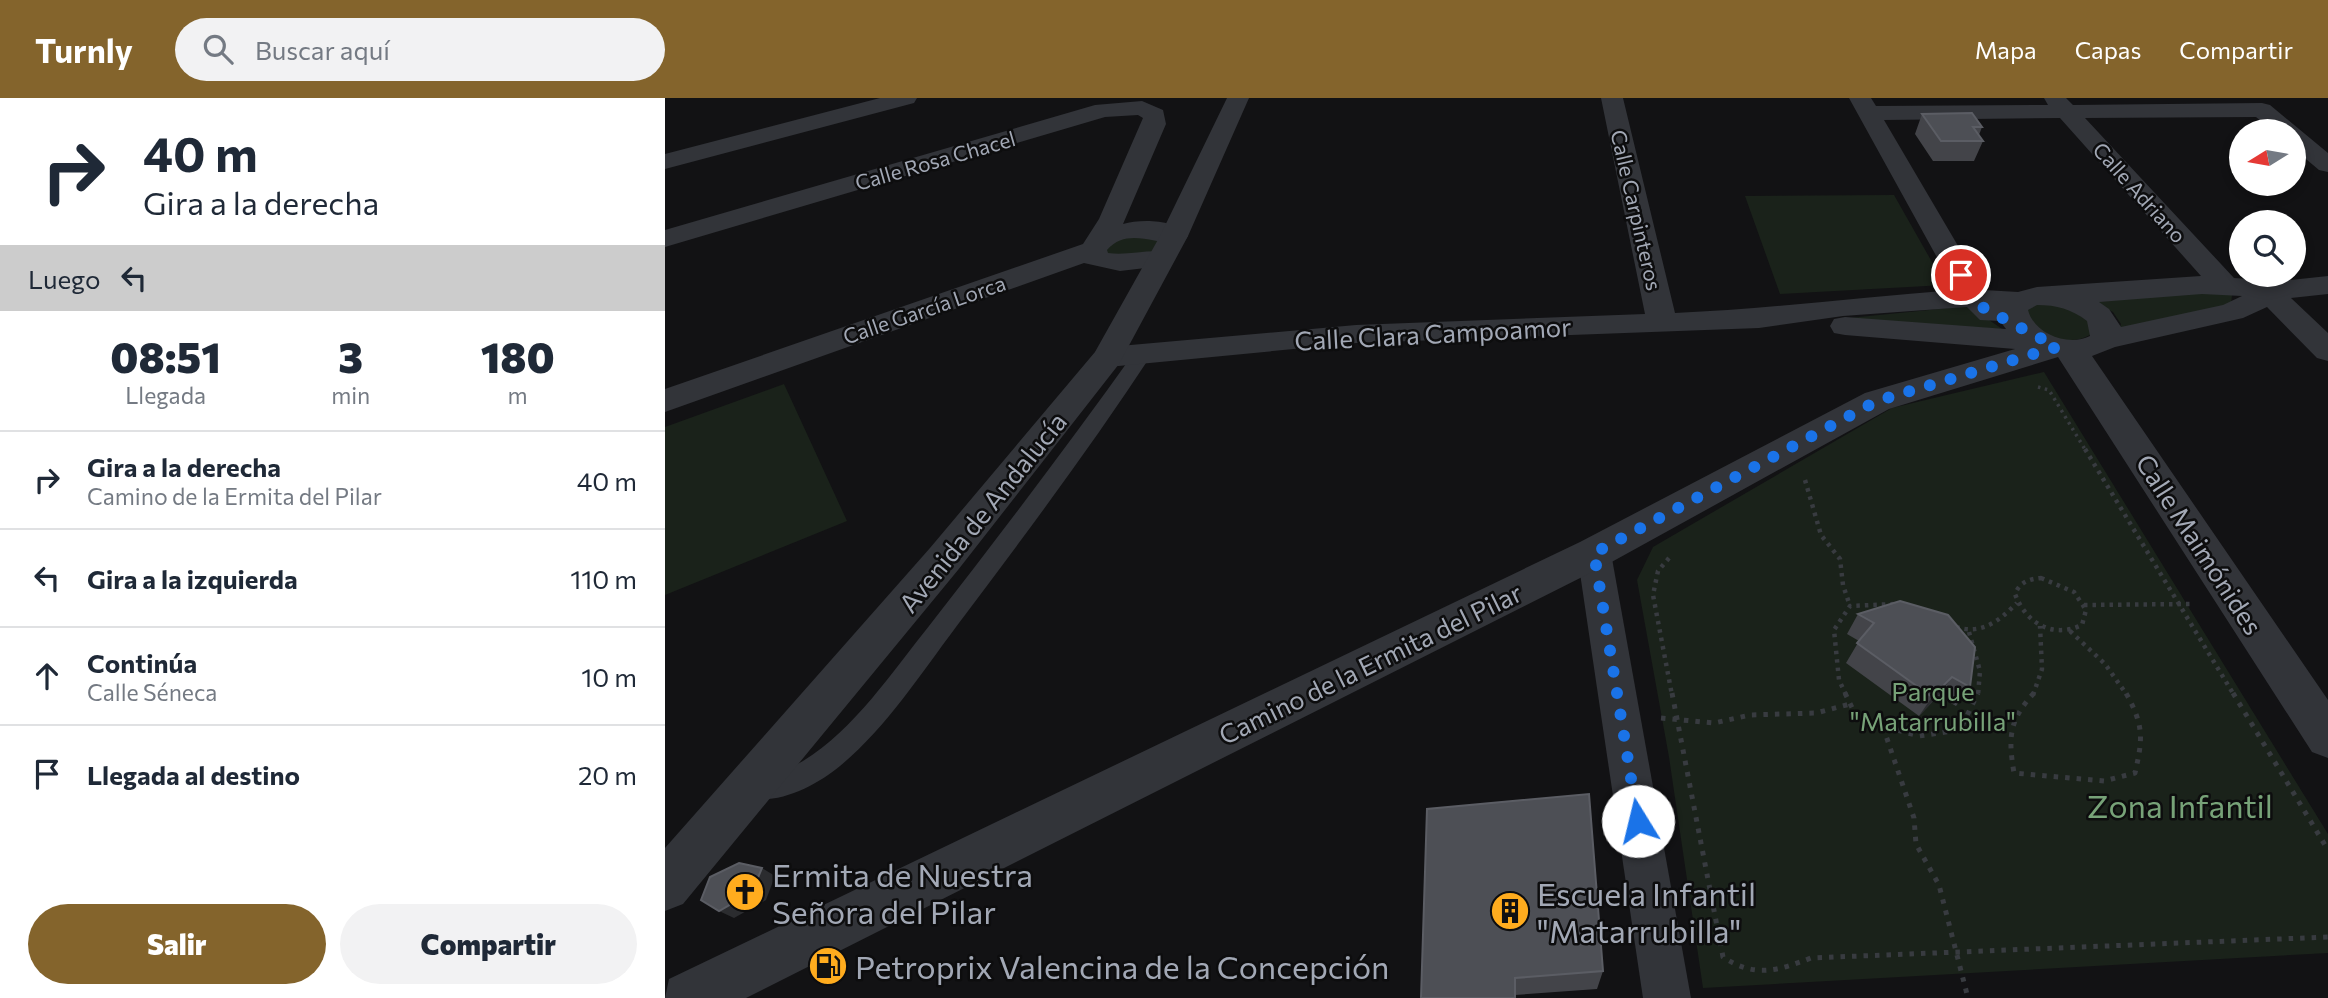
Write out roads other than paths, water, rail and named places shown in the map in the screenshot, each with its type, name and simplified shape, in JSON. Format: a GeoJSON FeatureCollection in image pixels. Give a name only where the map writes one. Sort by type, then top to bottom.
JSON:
{"type":"FeatureCollection","features":[{"type":"Feature","properties":{"kind":"street"},"geometry":{"type":"LineString","coordinates":[[665,163],[906,98]]}},
{"type":"Feature","properties":{"kind":"street","name":"Avenida de Andalucía"},"geometry":{"type":"LineString","coordinates":[[665,886],[944,559],[1125,356],[1168,247],[1238,98]]}},
{"type":"Feature","properties":{"kind":"street","name":"Calle Carpinteros"},"geometry":{"type":"LineString","coordinates":[[1612,98],[1662,321]]}},
{"type":"Feature","properties":{"kind":"street"},"geometry":{"type":"LineString","coordinates":[[2054,296],[2085,306],[2097,314],[2108,332],[2069,345],[2017,312],[1993,315],[1974,298],[1865,105],[2060,105],[2262,110],[2273,119]]}},
{"type":"Feature","properties":{"kind":"street","name":"Calle Adriano"},"geometry":{"type":"LineString","coordinates":[[2060,105],[2225,286]]}},
{"type":"Feature","properties":{"kind":"street","name":"Calle Rosa Chacel"},"geometry":{"type":"LineString","coordinates":[[665,239],[1122,107],[1142,108],[1155,115],[1154,124],[1097,245]]}},
{"type":"Feature","properties":{"kind":"street"},"geometry":{"type":"LineString","coordinates":[[2307,148],[2328,165]]}},
{"type":"Feature","properties":{"kind":"street"},"geometry":{"type":"LineString","coordinates":[[1097,245],[1095,258],[1111,264],[1168,247]]}},
{"type":"Feature","properties":{"kind":"street","name":"Calle García Lorca"},"geometry":{"type":"LineString","coordinates":[[665,401],[1097,245]]}},
{"type":"Feature","properties":{"kind":"street","name":"Calle Clara Campoamor"},"geometry":{"type":"LineString","coordinates":[[2017,312],[2027,297],[2203,285],[2275,292],[2328,285]]}},
{"type":"Feature","properties":{"kind":"street"},"geometry":{"type":"LineString","coordinates":[[2275,292],[2328,351]]}},
{"type":"Feature","properties":{"kind":"street","name":"Calle Clara Campoamor"},"geometry":{"type":"LineString","coordinates":[[1759,318],[2069,345],[2232,312],[2275,292]]}},
{"type":"Feature","properties":{"kind":"street","name":"Calle Clara Campoamor"},"geometry":{"type":"LineString","coordinates":[[1125,356],[1356,334],[1759,318],[1843,307],[1974,298]]}},
{"type":"Feature","properties":{"kind":"street"},"geometry":{"type":"LineString","coordinates":[[2294,316],[2328,316]]}},
{"type":"Feature","properties":{"kind":"street","name":"Camino de la Ermita del Pilar"},"geometry":{"type":"LineString","coordinates":[[688,998],[1594,553],[1877,401],[2069,345]]}},
{"type":"Feature","properties":{"kind":"street","name":"Calle Maimónides"},"geometry":{"type":"LineString","coordinates":[[2069,345],[2328,738]]}},
{"type":"Feature","properties":{"kind":"street"},"geometry":{"type":"LineString","coordinates":[[1594,553],[1667,998]]}},
{"type":"Feature","properties":{"kind":"place","name":"Ermita de Nuestra Señora del Pilar"},"geometry":{"type":"Point","coordinates":[745,892]}},
{"type":"Feature","properties":{"kind":"place","name":"Escuela Infantil \"Matarrubilla\""},"geometry":{"type":"Point","coordinates":[1510,911]}},
{"type":"Feature","properties":{"kind":"place","name":"Petroprix Valencina de la Concepción"},"geometry":{"type":"Point","coordinates":[828,966]}},
{"type":"Feature","properties":{"kind":"park label","name":"Parque \"Matarrubilla\""},"geometry":{"type":"Point","coordinates":[1933,705]}},
{"type":"Feature","properties":{"kind":"park label","name":"Zona Infantil"},"geometry":{"type":"Point","coordinates":[2180,805]}}]}
